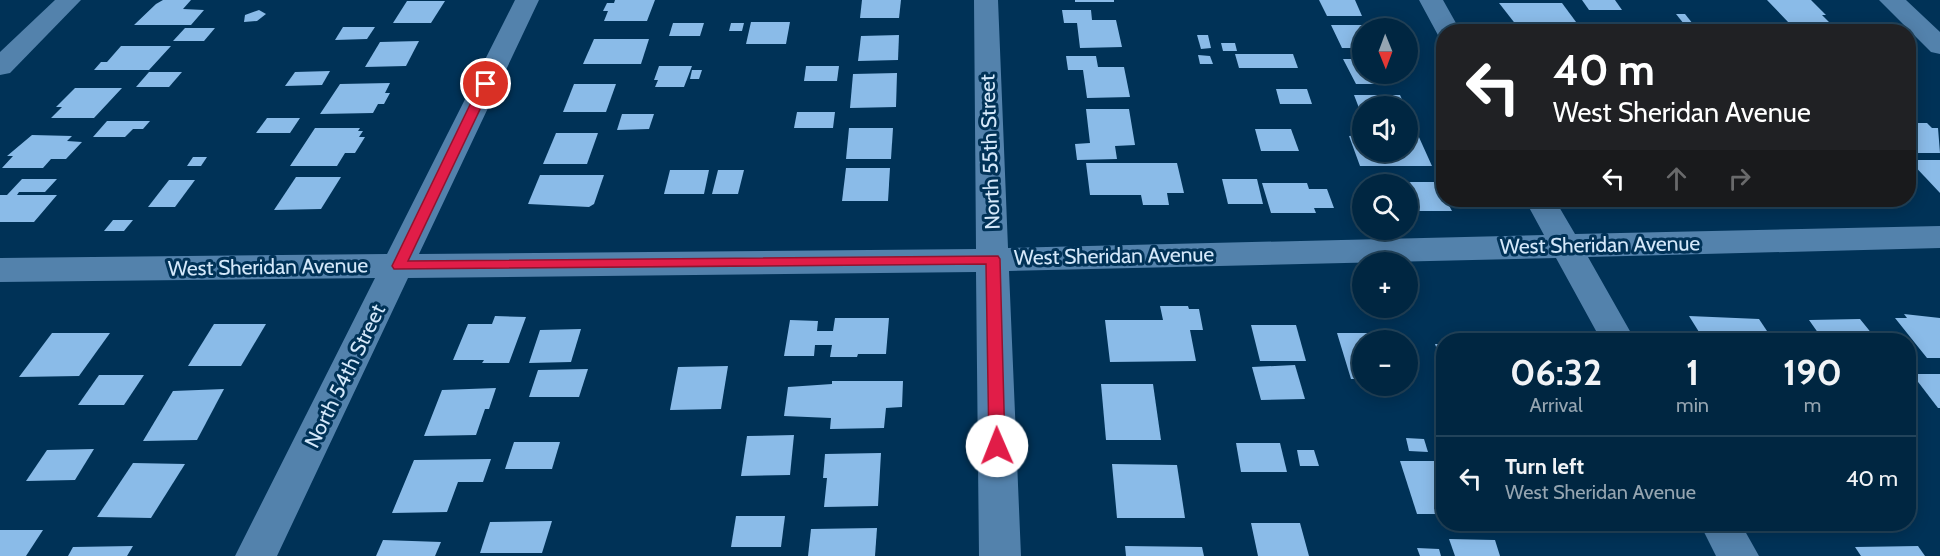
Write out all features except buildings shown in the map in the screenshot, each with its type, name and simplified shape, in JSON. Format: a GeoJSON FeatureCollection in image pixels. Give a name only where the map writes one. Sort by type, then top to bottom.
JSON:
{"type":"FeatureCollection","features":[{"type":"Feature","properties":{"kind":"street"},"geometry":{"type":"LineString","coordinates":[[0,67],[69,0]]}},
{"type":"Feature","properties":{"kind":"street","name":"North 54th Street"},"geometry":{"type":"LineString","coordinates":[[255,556],[399,266],[527,0]]}},
{"type":"Feature","properties":{"kind":"street","name":"North 55th Street"},"geometry":{"type":"LineString","coordinates":[[986,0],[1000,556]]}},
{"type":"Feature","properties":{"kind":"street"},"geometry":{"type":"LineString","coordinates":[[1431,0],[1444,24]]}},
{"type":"Feature","properties":{"kind":"street"},"geometry":{"type":"LineString","coordinates":[[1891,0],[1940,45]]}},
{"type":"Feature","properties":{"kind":"street"},"geometry":{"type":"LineString","coordinates":[[1544,207],[1614,333]]}},
{"type":"Feature","properties":{"kind":"street","name":"West Sheridan Avenue"},"geometry":{"type":"LineString","coordinates":[[0,270],[993,259],[1940,237]]}},
{"type":"Feature","properties":{"kind":"street"},"geometry":{"type":"LineString","coordinates":[[1724,531],[1738,556]]}},
{"type":"Feature","properties":{"kind":"route"},"geometry":{"type":"LineString","coordinates":[[486,84],[399,266],[993,259],[997,446]]}}]}
